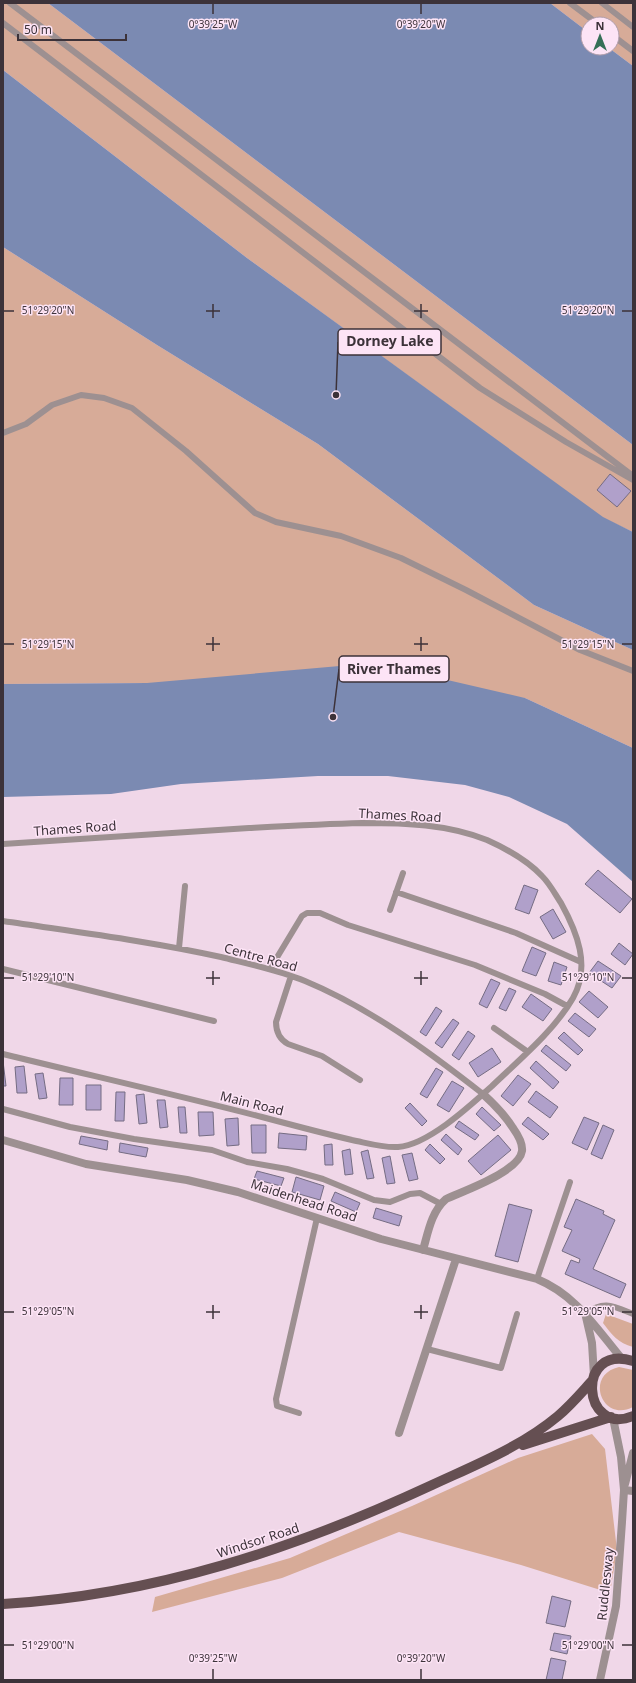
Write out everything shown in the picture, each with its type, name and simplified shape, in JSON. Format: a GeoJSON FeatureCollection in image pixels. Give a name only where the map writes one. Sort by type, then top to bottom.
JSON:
{"type":"FeatureCollection","features":[{"type":"Feature","properties":{"kind":"main road","name":"Windsor Road"},"geometry":{"type":"LineString","coordinates":[[507,1450],[558,1416],[605,1363],[629,1360]]}},
{"type":"Feature","properties":{"kind":"main road"},"geometry":{"type":"LineString","coordinates":[[593,1378],[591,1392],[594,1401],[599,1409],[612,1417]]}},
{"type":"Feature","properties":{"kind":"main road","name":"Windsor Road"},"geometry":{"type":"LineString","coordinates":[[3,1604],[57,1600],[104,1593],[180,1577],[252,1557],[291,1544],[363,1516],[507,1450],[612,1417],[626,1418],[633,1416]]}},
{"type":"Feature","properties":{"kind":"street"},"geometry":{"type":"LineString","coordinates":[[423,1250],[434,1216],[441,1204],[446,1199],[474,1188],[498,1175],[512,1166],[521,1156],[522,1145],[515,1130],[498,1108],[483,1094]]}},
{"type":"Feature","properties":{"kind":"street","name":"Maidenhead Road"},"geometry":{"type":"LineString","coordinates":[[3,1140],[86,1164],[238,1192],[423,1250],[537,1279],[566,1294],[629,1360]]}},
{"type":"Feature","properties":{"kind":"street"},"geometry":{"type":"LineString","coordinates":[[399,1433],[456,1259]]}},
{"type":"Feature","properties":{"kind":"street"},"geometry":{"type":"LineString","coordinates":[[585,1314],[592,1343],[593,1378]]}},
{"type":"Feature","properties":{"kind":"street","name":"Ruddlesway"},"geometry":{"type":"LineString","coordinates":[[600,1680],[616,1606],[624,1490],[620,1448],[612,1417]]}},
{"type":"Feature","properties":{"kind":"street","name":"Ruddlesway"},"geometry":{"type":"LineString","coordinates":[[624,1490],[633,1453]]}},
{"type":"Feature","properties":{"kind":"street"},"geometry":{"type":"LineString","coordinates":[[624,1490],[633,1491]]}},
{"type":"Feature","properties":{"kind":"lane"},"geometry":{"type":"LineString","coordinates":[[10,3],[633,476]]}},
{"type":"Feature","properties":{"kind":"lane"},"geometry":{"type":"LineString","coordinates":[[570,3],[587,16]]}},
{"type":"Feature","properties":{"kind":"lane"},"geometry":{"type":"LineString","coordinates":[[602,3],[633,27]]}},
{"type":"Feature","properties":{"kind":"lane"},"geometry":{"type":"LineString","coordinates":[[3,23],[480,388],[566,442],[633,480]]}},
{"type":"Feature","properties":{"kind":"lane"},"geometry":{"type":"LineString","coordinates":[[620,41],[633,51]]}},
{"type":"Feature","properties":{"kind":"lane"},"geometry":{"type":"LineString","coordinates":[[3,433],[26,424],[52,405],[81,395],[104,398],[132,408],[186,452],[255,513],[276,522],[341,536],[401,558],[466,590],[580,650],[633,671]]}},
{"type":"Feature","properties":{"kind":"lane","name":"Thames Road"},"geometry":{"type":"LineString","coordinates":[[3,844],[310,824],[392,823],[441,827],[474,835],[501,847],[520,858],[543,876],[550,885],[571,921],[579,943],[581,962],[577,989],[567,1006],[528,1052],[483,1094]]}},
{"type":"Feature","properties":{"kind":"lane"},"geometry":{"type":"LineString","coordinates":[[390,910],[403,873]]}},
{"type":"Feature","properties":{"kind":"lane"},"geometry":{"type":"LineString","coordinates":[[179,948],[185,886]]}},
{"type":"Feature","properties":{"kind":"lane"},"geometry":{"type":"LineString","coordinates":[[396,892],[516,933],[581,962]]}},
{"type":"Feature","properties":{"kind":"lane"},"geometry":{"type":"LineString","coordinates":[[270,969],[302,916],[307,913],[320,913],[356,927],[491,971],[545,994],[567,1006]]}},
{"type":"Feature","properties":{"kind":"lane","name":"Centre Road"},"geometry":{"type":"LineString","coordinates":[[3,921],[179,948],[270,969],[291,976],[339,997],[384,1023],[426,1051],[483,1094]]}},
{"type":"Feature","properties":{"kind":"lane"},"geometry":{"type":"LineString","coordinates":[[3,969],[214,1021]]}},
{"type":"Feature","properties":{"kind":"lane"},"geometry":{"type":"LineString","coordinates":[[291,976],[276,1022],[278,1036],[288,1044],[322,1056],[360,1080]]}},
{"type":"Feature","properties":{"kind":"lane"},"geometry":{"type":"LineString","coordinates":[[494,1028],[528,1052]]}},
{"type":"Feature","properties":{"kind":"lane","name":"Main Road"},"geometry":{"type":"LineString","coordinates":[[3,1054],[187,1098],[342,1138],[389,1147],[405,1146],[421,1140],[459,1115],[483,1094]]}},
{"type":"Feature","properties":{"kind":"lane"},"geometry":{"type":"LineString","coordinates":[[3,1109],[70,1127],[134,1139],[212,1150],[247,1162],[287,1169],[323,1179],[382,1202],[390,1202],[410,1194],[420,1193],[441,1204]]}},
{"type":"Feature","properties":{"kind":"lane"},"geometry":{"type":"LineString","coordinates":[[537,1279],[570,1182]]}},
{"type":"Feature","properties":{"kind":"lane"},"geometry":{"type":"LineString","coordinates":[[300,1413],[277,1406],[276,1399],[317,1218]]}},
{"type":"Feature","properties":{"kind":"lane"},"geometry":{"type":"LineString","coordinates":[[585,1314],[597,1306],[603,1305],[615,1307],[633,1314]]}},
{"type":"Feature","properties":{"kind":"lane"},"geometry":{"type":"LineString","coordinates":[[427,1349],[502,1368],[517,1314]]}},
{"type":"Feature","properties":{"kind":"shaded area"},"geometry":{"type":"Polygon","coordinates":[[[3,3],[48,3],[633,445],[633,532],[603,518],[247,258],[3,70],[3,3]]]}},
{"type":"Feature","properties":{"kind":"shaded area"},"geometry":{"type":"Polygon","coordinates":[[[550,3],[633,3],[633,66],[620,56],[620,16],[580,16],[580,26],[550,3]]]}},
{"type":"Feature","properties":{"kind":"shaded area"},"geometry":{"type":"Polygon","coordinates":[[[3,247],[157,345],[318,444],[534,605],[633,650],[633,748],[525,698],[147,683],[3,684],[3,247]]]}},
{"type":"Feature","properties":{"kind":"shaded area"},"geometry":{"type":"Polygon","coordinates":[[[606,1314],[633,1324],[633,1347],[619,1341],[609,1331],[603,1323],[606,1314]]]}},
{"type":"Feature","properties":{"kind":"shaded area"},"geometry":{"type":"Polygon","coordinates":[[[619,1367],[633,1370],[633,1407],[622,1410],[613,1409],[606,1403],[601,1396],[600,1387],[602,1379],[608,1372],[619,1367]]]}},
{"type":"Feature","properties":{"kind":"shaded area"},"geometry":{"type":"Polygon","coordinates":[[[592,1434],[605,1449],[617,1550],[610,1593],[521,1565],[399,1532],[282,1578],[152,1612],[155,1597],[290,1558],[412,1506],[518,1458],[592,1434]]]}},
{"type":"Feature","properties":{"kind":"water"},"geometry":{"type":"Polygon","coordinates":[[[48,3],[550,3],[580,26],[580,56],[620,56],[633,66],[633,445],[48,3]]]}},
{"type":"Feature","properties":{"kind":"water"},"geometry":{"type":"Polygon","coordinates":[[[3,70],[247,258],[603,517],[633,532],[633,650],[534,605],[318,444],[157,345],[3,247],[3,70]]]}},
{"type":"Feature","properties":{"kind":"water"},"geometry":{"type":"Polygon","coordinates":[[[374,663],[525,698],[633,748],[633,882],[567,824],[509,797],[465,785],[388,776],[318,776],[181,784],[111,794],[3,797],[3,684],[147,683],[374,663]]]}},
{"type":"Feature","properties":{"kind":"building"},"geometry":{"type":"Polygon","coordinates":[[[610,474],[631,491],[617,507],[597,490],[610,474]]]}},
{"type":"Feature","properties":{"kind":"building"},"geometry":{"type":"Polygon","coordinates":[[[598,870],[632,899],[620,913],[585,884],[598,870]]]}},
{"type":"Feature","properties":{"kind":"building"},"geometry":{"type":"Polygon","coordinates":[[[524,885],[538,890],[529,914],[515,909],[524,885]]]}},
{"type":"Feature","properties":{"kind":"building"},"geometry":{"type":"Polygon","coordinates":[[[553,909],[566,932],[553,939],[540,917],[553,909]]]}},
{"type":"Feature","properties":{"kind":"building"},"geometry":{"type":"Polygon","coordinates":[[[619,943],[633,954],[625,965],[611,954],[619,943]]]}},
{"type":"Feature","properties":{"kind":"building"},"geometry":{"type":"Polygon","coordinates":[[[532,947],[546,953],[536,976],[522,971],[532,947]]]}},
{"type":"Feature","properties":{"kind":"building"},"geometry":{"type":"Polygon","coordinates":[[[598,961],[621,976],[612,988],[589,973],[598,961]]]}},
{"type":"Feature","properties":{"kind":"building"},"geometry":{"type":"Polygon","coordinates":[[[554,962],[567,967],[561,985],[548,981],[554,962]]]}},
{"type":"Feature","properties":{"kind":"building"},"geometry":{"type":"Polygon","coordinates":[[[491,979],[500,983],[487,1008],[479,1004],[491,979]]]}},
{"type":"Feature","properties":{"kind":"building"},"geometry":{"type":"Polygon","coordinates":[[[509,988],[516,991],[506,1011],[499,1008],[509,988]]]}},
{"type":"Feature","properties":{"kind":"building"},"geometry":{"type":"Polygon","coordinates":[[[589,991],[608,1007],[598,1018],[579,1002],[589,991]]]}},
{"type":"Feature","properties":{"kind":"building"},"geometry":{"type":"Polygon","coordinates":[[[531,994],[552,1009],[543,1021],[522,1007],[531,994]]]}},
{"type":"Feature","properties":{"kind":"building"},"geometry":{"type":"Polygon","coordinates":[[[436,1007],[442,1011],[426,1036],[420,1032],[436,1007]]]}},
{"type":"Feature","properties":{"kind":"building"},"geometry":{"type":"Polygon","coordinates":[[[575,1013],[596,1029],[589,1037],[568,1021],[575,1013]]]}},
{"type":"Feature","properties":{"kind":"building"},"geometry":{"type":"Polygon","coordinates":[[[453,1019],[459,1023],[442,1048],[435,1043],[453,1019]]]}},
{"type":"Feature","properties":{"kind":"building"},"geometry":{"type":"Polygon","coordinates":[[[468,1031],[475,1036],[459,1060],[452,1055],[468,1031]]]}},
{"type":"Feature","properties":{"kind":"building"},"geometry":{"type":"Polygon","coordinates":[[[564,1032],[583,1050],[578,1055],[558,1038],[564,1032]]]}},
{"type":"Feature","properties":{"kind":"building"},"geometry":{"type":"Polygon","coordinates":[[[546,1045],[571,1065],[566,1071],[541,1051],[546,1045]]]}},
{"type":"Feature","properties":{"kind":"building"},"geometry":{"type":"Polygon","coordinates":[[[492,1048],[501,1062],[478,1077],[469,1063],[492,1048]]]}},
{"type":"Feature","properties":{"kind":"building"},"geometry":{"type":"Polygon","coordinates":[[[3,1061],[6,1086],[3,1086],[3,1061]]]}},
{"type":"Feature","properties":{"kind":"building"},"geometry":{"type":"Polygon","coordinates":[[[536,1061],[559,1082],[553,1089],[530,1068],[536,1061]]]}},
{"type":"Feature","properties":{"kind":"building"},"geometry":{"type":"Polygon","coordinates":[[[24,1066],[27,1093],[17,1093],[15,1067],[24,1066]]]}},
{"type":"Feature","properties":{"kind":"building"},"geometry":{"type":"Polygon","coordinates":[[[436,1068],[443,1072],[427,1098],[420,1094],[436,1068]]]}},
{"type":"Feature","properties":{"kind":"building"},"geometry":{"type":"Polygon","coordinates":[[[43,1073],[47,1098],[39,1099],[35,1074],[43,1073]]]}},
{"type":"Feature","properties":{"kind":"building"},"geometry":{"type":"Polygon","coordinates":[[[518,1075],[531,1084],[513,1106],[501,1096],[518,1075]]]}},
{"type":"Feature","properties":{"kind":"building"},"geometry":{"type":"Polygon","coordinates":[[[60,1078],[73,1078],[73,1105],[59,1105],[60,1078]]]}},
{"type":"Feature","properties":{"kind":"building"},"geometry":{"type":"Polygon","coordinates":[[[452,1081],[464,1088],[449,1112],[437,1105],[452,1081]]]}},
{"type":"Feature","properties":{"kind":"building"},"geometry":{"type":"Polygon","coordinates":[[[86,1085],[101,1085],[101,1110],[86,1110],[86,1085]]]}},
{"type":"Feature","properties":{"kind":"building"},"geometry":{"type":"Polygon","coordinates":[[[536,1091],[558,1107],[550,1118],[528,1102],[536,1091]]]}},
{"type":"Feature","properties":{"kind":"building"},"geometry":{"type":"Polygon","coordinates":[[[116,1092],[125,1092],[124,1121],[115,1121],[116,1092]]]}},
{"type":"Feature","properties":{"kind":"building"},"geometry":{"type":"Polygon","coordinates":[[[144,1094],[147,1123],[139,1124],[136,1095],[144,1094]]]}},
{"type":"Feature","properties":{"kind":"building"},"geometry":{"type":"Polygon","coordinates":[[[157,1100],[165,1100],[168,1127],[160,1128],[157,1100]]]}},
{"type":"Feature","properties":{"kind":"building"},"geometry":{"type":"Polygon","coordinates":[[[410,1103],[427,1121],[422,1126],[405,1108],[410,1103]]]}},
{"type":"Feature","properties":{"kind":"building"},"geometry":{"type":"Polygon","coordinates":[[[178,1107],[185,1107],[187,1133],[180,1133],[178,1107]]]}},
{"type":"Feature","properties":{"kind":"building"},"geometry":{"type":"Polygon","coordinates":[[[482,1107],[501,1125],[494,1131],[476,1114],[482,1107]]]}},
{"type":"Feature","properties":{"kind":"building"},"geometry":{"type":"Polygon","coordinates":[[[198,1112],[213,1112],[214,1135],[199,1136],[198,1112]]]}},
{"type":"Feature","properties":{"kind":"building"},"geometry":{"type":"Polygon","coordinates":[[[528,1117],[549,1134],[543,1140],[522,1124],[528,1117]]]}},
{"type":"Feature","properties":{"kind":"building"},"geometry":{"type":"Polygon","coordinates":[[[584,1117],[599,1123],[587,1150],[572,1143],[584,1117]]]}},
{"type":"Feature","properties":{"kind":"building"},"geometry":{"type":"Polygon","coordinates":[[[238,1118],[239,1145],[227,1146],[225,1119],[238,1118]]]}},
{"type":"Feature","properties":{"kind":"building"},"geometry":{"type":"Polygon","coordinates":[[[459,1121],[479,1135],[475,1140],[455,1127],[459,1121]]]}},
{"type":"Feature","properties":{"kind":"building"},"geometry":{"type":"Polygon","coordinates":[[[251,1125],[266,1125],[266,1153],[252,1153],[251,1125]]]}},
{"type":"Feature","properties":{"kind":"building"},"geometry":{"type":"Polygon","coordinates":[[[603,1125],[614,1130],[602,1159],[591,1154],[603,1125]]]}},
{"type":"Feature","properties":{"kind":"building"},"geometry":{"type":"Polygon","coordinates":[[[279,1133],[307,1136],[306,1150],[278,1148],[279,1133]]]}},
{"type":"Feature","properties":{"kind":"building"},"geometry":{"type":"Polygon","coordinates":[[[446,1134],[462,1149],[458,1155],[441,1140],[446,1134]]]}},
{"type":"Feature","properties":{"kind":"building"},"geometry":{"type":"Polygon","coordinates":[[[498,1135],[511,1150],[481,1175],[468,1161],[498,1135]]]}},
{"type":"Feature","properties":{"kind":"building"},"geometry":{"type":"Polygon","coordinates":[[[81,1136],[108,1141],[107,1150],[79,1144],[81,1136]]]}},
{"type":"Feature","properties":{"kind":"building"},"geometry":{"type":"Polygon","coordinates":[[[120,1143],[148,1148],[146,1157],[119,1152],[120,1143]]]}},
{"type":"Feature","properties":{"kind":"building"},"geometry":{"type":"Polygon","coordinates":[[[332,1144],[333,1165],[325,1165],[324,1145],[332,1144]]]}},
{"type":"Feature","properties":{"kind":"building"},"geometry":{"type":"Polygon","coordinates":[[[430,1144],[445,1159],[440,1164],[425,1150],[430,1144]]]}},
{"type":"Feature","properties":{"kind":"building"},"geometry":{"type":"Polygon","coordinates":[[[350,1149],[353,1174],[345,1175],[342,1151],[350,1149]]]}},
{"type":"Feature","properties":{"kind":"building"},"geometry":{"type":"Polygon","coordinates":[[[368,1150],[374,1178],[367,1179],[361,1152],[368,1150]]]}},
{"type":"Feature","properties":{"kind":"building"},"geometry":{"type":"Polygon","coordinates":[[[412,1153],[418,1179],[409,1181],[402,1155],[412,1153]]]}},
{"type":"Feature","properties":{"kind":"building"},"geometry":{"type":"Polygon","coordinates":[[[390,1156],[395,1183],[387,1184],[382,1158],[390,1156]]]}},
{"type":"Feature","properties":{"kind":"building"},"geometry":{"type":"Polygon","coordinates":[[[257,1171],[284,1178],[281,1186],[254,1179],[257,1171]]]}},
{"type":"Feature","properties":{"kind":"building"},"geometry":{"type":"Polygon","coordinates":[[[296,1177],[324,1186],[320,1200],[292,1192],[296,1177]]]}},
{"type":"Feature","properties":{"kind":"building"},"geometry":{"type":"Polygon","coordinates":[[[335,1192],[360,1203],[356,1212],[331,1201],[335,1192]]]}},
{"type":"Feature","properties":{"kind":"building"},"geometry":{"type":"Polygon","coordinates":[[[576,1199],[604,1211],[603,1214],[615,1220],[593,1269],[626,1284],[620,1298],[565,1274],[571,1260],[579,1263],[580,1259],[562,1251],[572,1230],[564,1227],[576,1199]]]}},
{"type":"Feature","properties":{"kind":"building"},"geometry":{"type":"Polygon","coordinates":[[[509,1204],[532,1210],[518,1262],[495,1256],[509,1204]]]}},
{"type":"Feature","properties":{"kind":"building"},"geometry":{"type":"Polygon","coordinates":[[[376,1208],[402,1216],[399,1226],[373,1218],[376,1208]]]}},
{"type":"Feature","properties":{"kind":"building"},"geometry":{"type":"Polygon","coordinates":[[[552,1596],[571,1601],[565,1627],[546,1623],[552,1596]]]}},
{"type":"Feature","properties":{"kind":"building"},"geometry":{"type":"Polygon","coordinates":[[[554,1633],[571,1636],[567,1654],[550,1650],[554,1633]]]}},
{"type":"Feature","properties":{"kind":"building"},"geometry":{"type":"Polygon","coordinates":[[[551,1658],[566,1661],[562,1680],[546,1680],[551,1658]]]}},
{"type":"Feature","properties":{"kind":"place","name":"Dorney Lake"},"geometry":{"type":"Point","coordinates":[336,395]}},
{"type":"Feature","properties":{"kind":"place","name":"River Thames"},"geometry":{"type":"Point","coordinates":[333,717]}}]}
